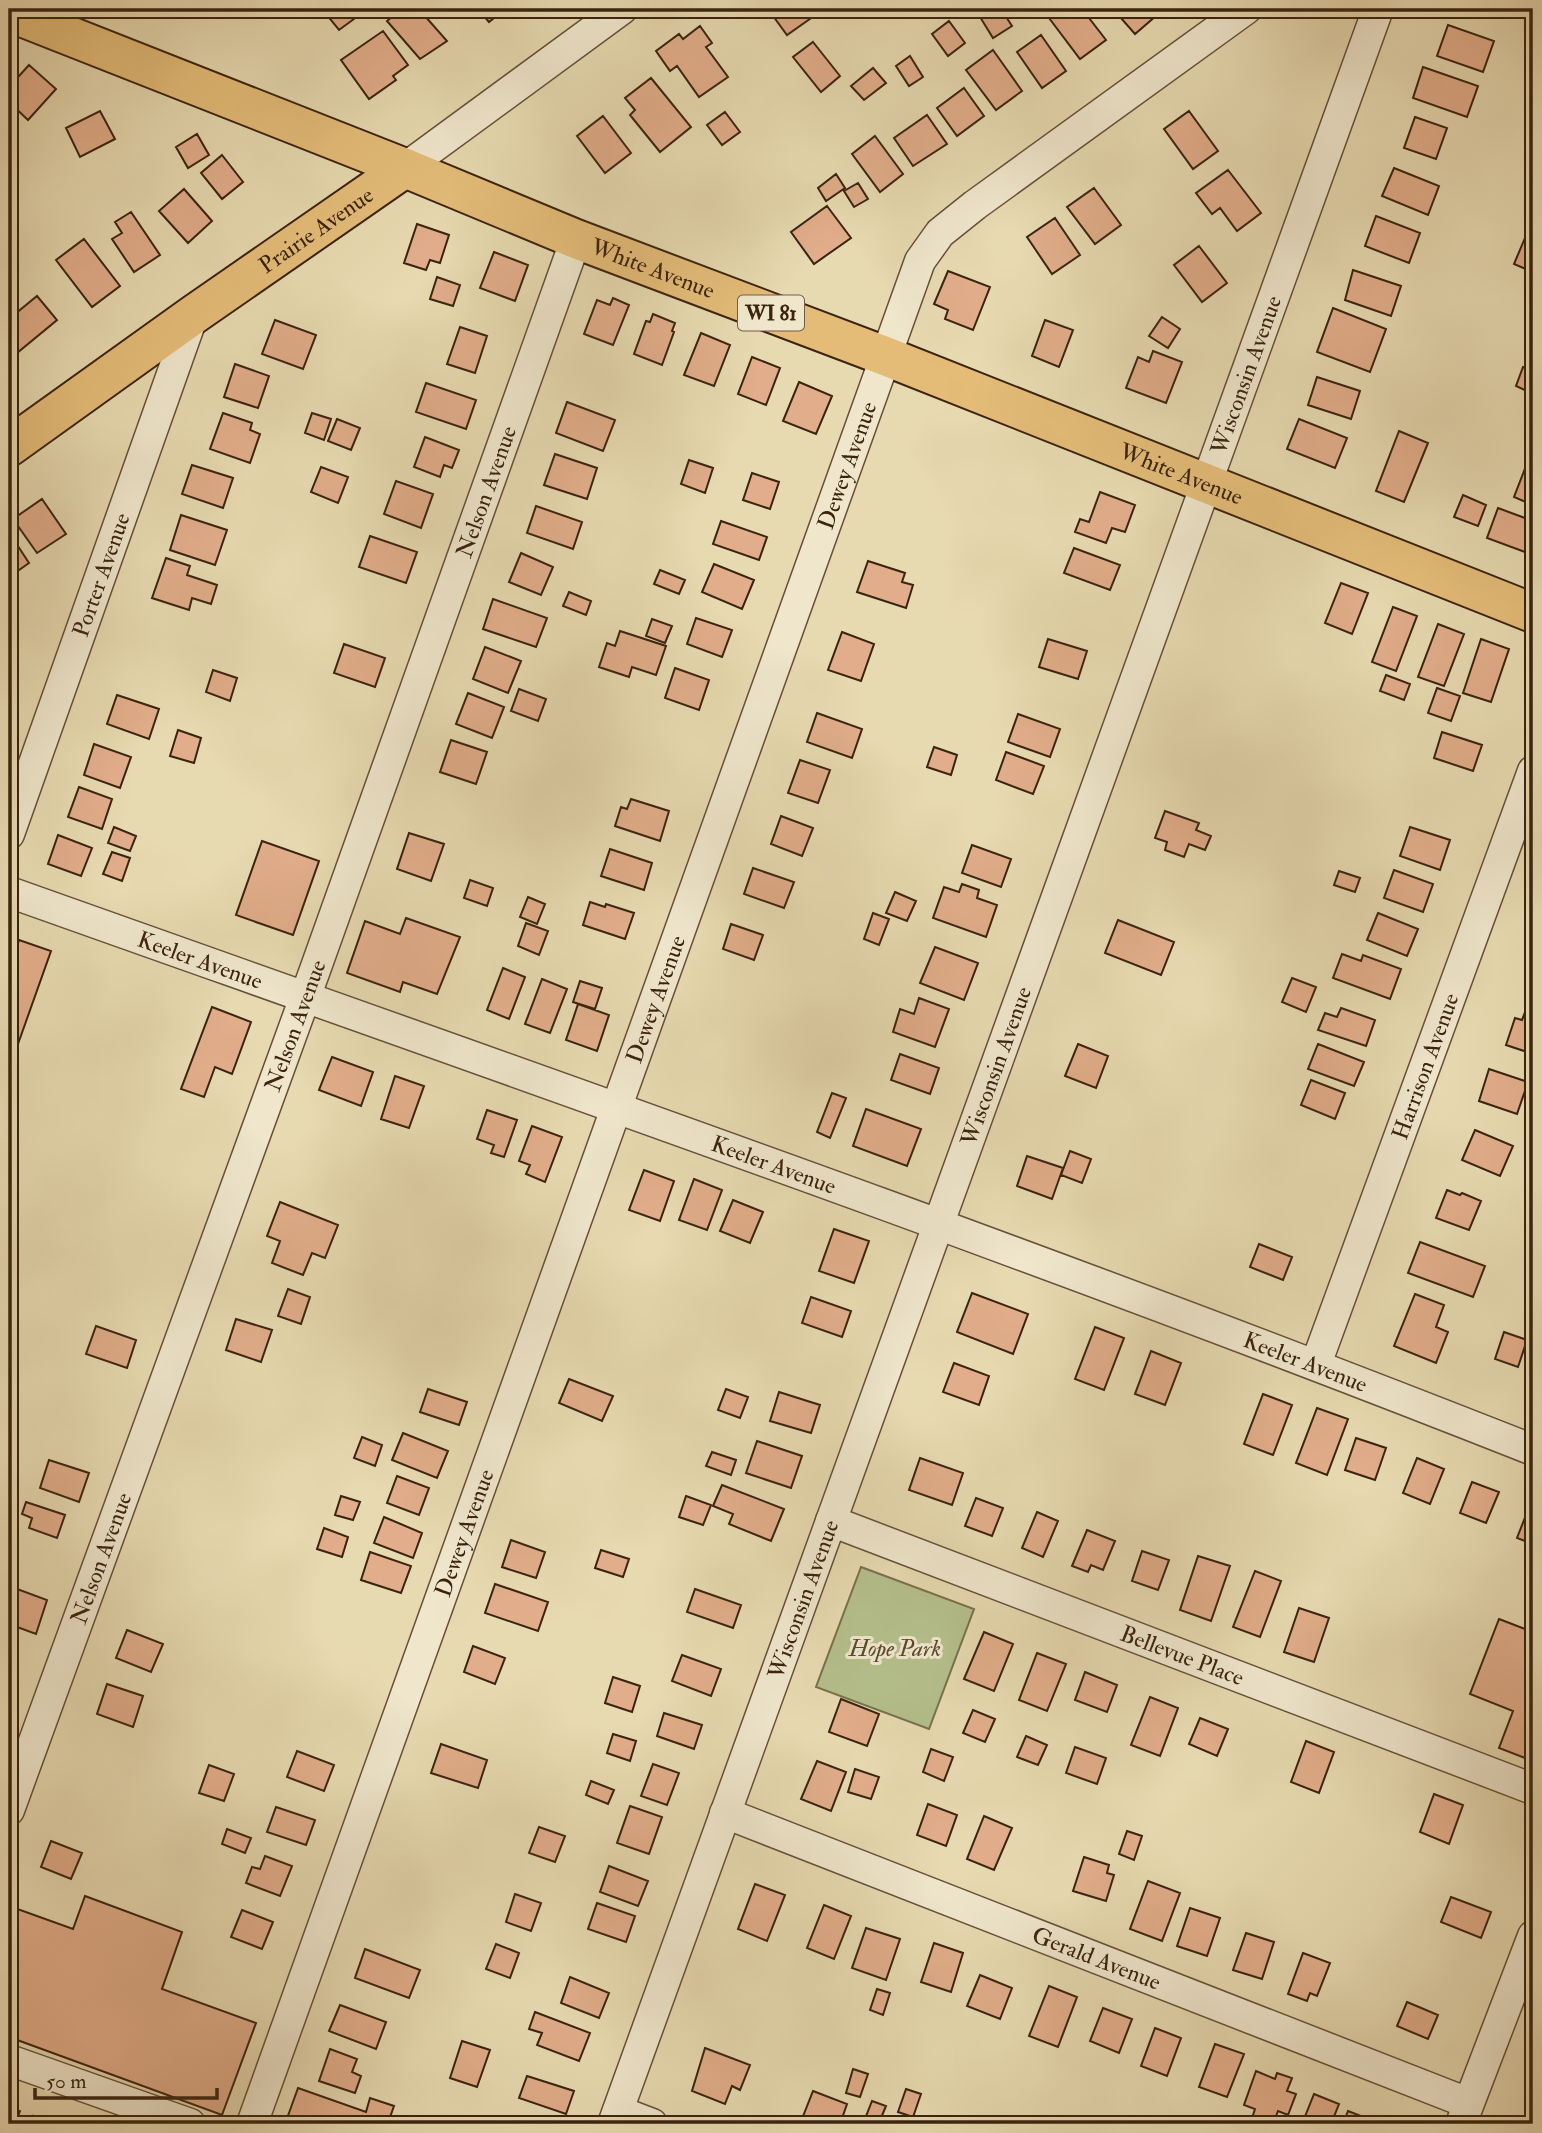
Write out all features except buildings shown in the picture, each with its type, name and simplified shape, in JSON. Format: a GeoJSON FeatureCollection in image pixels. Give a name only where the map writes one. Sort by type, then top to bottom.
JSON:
{"type":"FeatureCollection","features":[{"type":"Feature","properties":{"kind":"main road","name":"White Avenue"},"geometry":{"type":"LineString","coordinates":[[9,12],[405,168],[576,239],[886,356],[1533,613]]}},
{"type":"Feature","properties":{"kind":"main road","name":"Prairie Avenue"},"geometry":{"type":"LineString","coordinates":[[9,447],[405,168]]}},
{"type":"Feature","properties":{"kind":"street","name":"Prairie Avenue"},"geometry":{"type":"LineString","coordinates":[[405,168],[621,9]]}},
{"type":"Feature","properties":{"kind":"street","name":"Dewey Avenue"},"geometry":{"type":"LineString","coordinates":[[252,2124],[920,261],[940,233],[975,205],[1245,9]]}},
{"type":"Feature","properties":{"kind":"street","name":"Wisconsin Avenue"},"geometry":{"type":"LineString","coordinates":[[616,2118],[1378,9]]}},
{"type":"Feature","properties":{"kind":"street","name":"Nelson Avenue"},"geometry":{"type":"LineString","coordinates":[[9,1810],[305,997],[576,239]]}},
{"type":"Feature","properties":{"kind":"street","name":"Porter Avenue"},"geometry":{"type":"LineString","coordinates":[[9,834],[193,315]]}},
{"type":"Feature","properties":{"kind":"street","name":"Harrison Avenue"},"geometry":{"type":"LineString","coordinates":[[1317,1364],[1533,771]]}},
{"type":"Feature","properties":{"kind":"street","name":"Keeler Avenue"},"geometry":{"type":"LineString","coordinates":[[9,892],[938,1224],[1317,1364],[1533,1450]]}},
{"type":"Feature","properties":{"kind":"street","name":"Bellevue Place"},"geometry":{"type":"LineString","coordinates":[[831,1521],[1533,1789]]}},
{"type":"Feature","properties":{"kind":"street","name":"Gerald Avenue"},"geometry":{"type":"LineString","coordinates":[[726,1813],[1465,2114]]}},
{"type":"Feature","properties":{"kind":"street"},"geometry":{"type":"LineString","coordinates":[[1465,2114],[1533,1936]]}},
{"type":"Feature","properties":{"kind":"street"},"geometry":{"type":"LineString","coordinates":[[9,2060],[190,2124]]}},
{"type":"Feature","properties":{"kind":"street"},"geometry":{"type":"LineString","coordinates":[[616,2118],[652,2124]]}},
{"type":"Feature","properties":{"kind":"green space","name":"Hope Park"},"geometry":{"type":"Polygon","coordinates":[[[861,1567],[974,1609],[929,1729],[816,1687],[861,1567]]]}},
{"type":"Feature","properties":{"kind":"railway"},"geometry":{"type":"LineString","coordinates":[[9,2109],[53,2124]]}}]}
